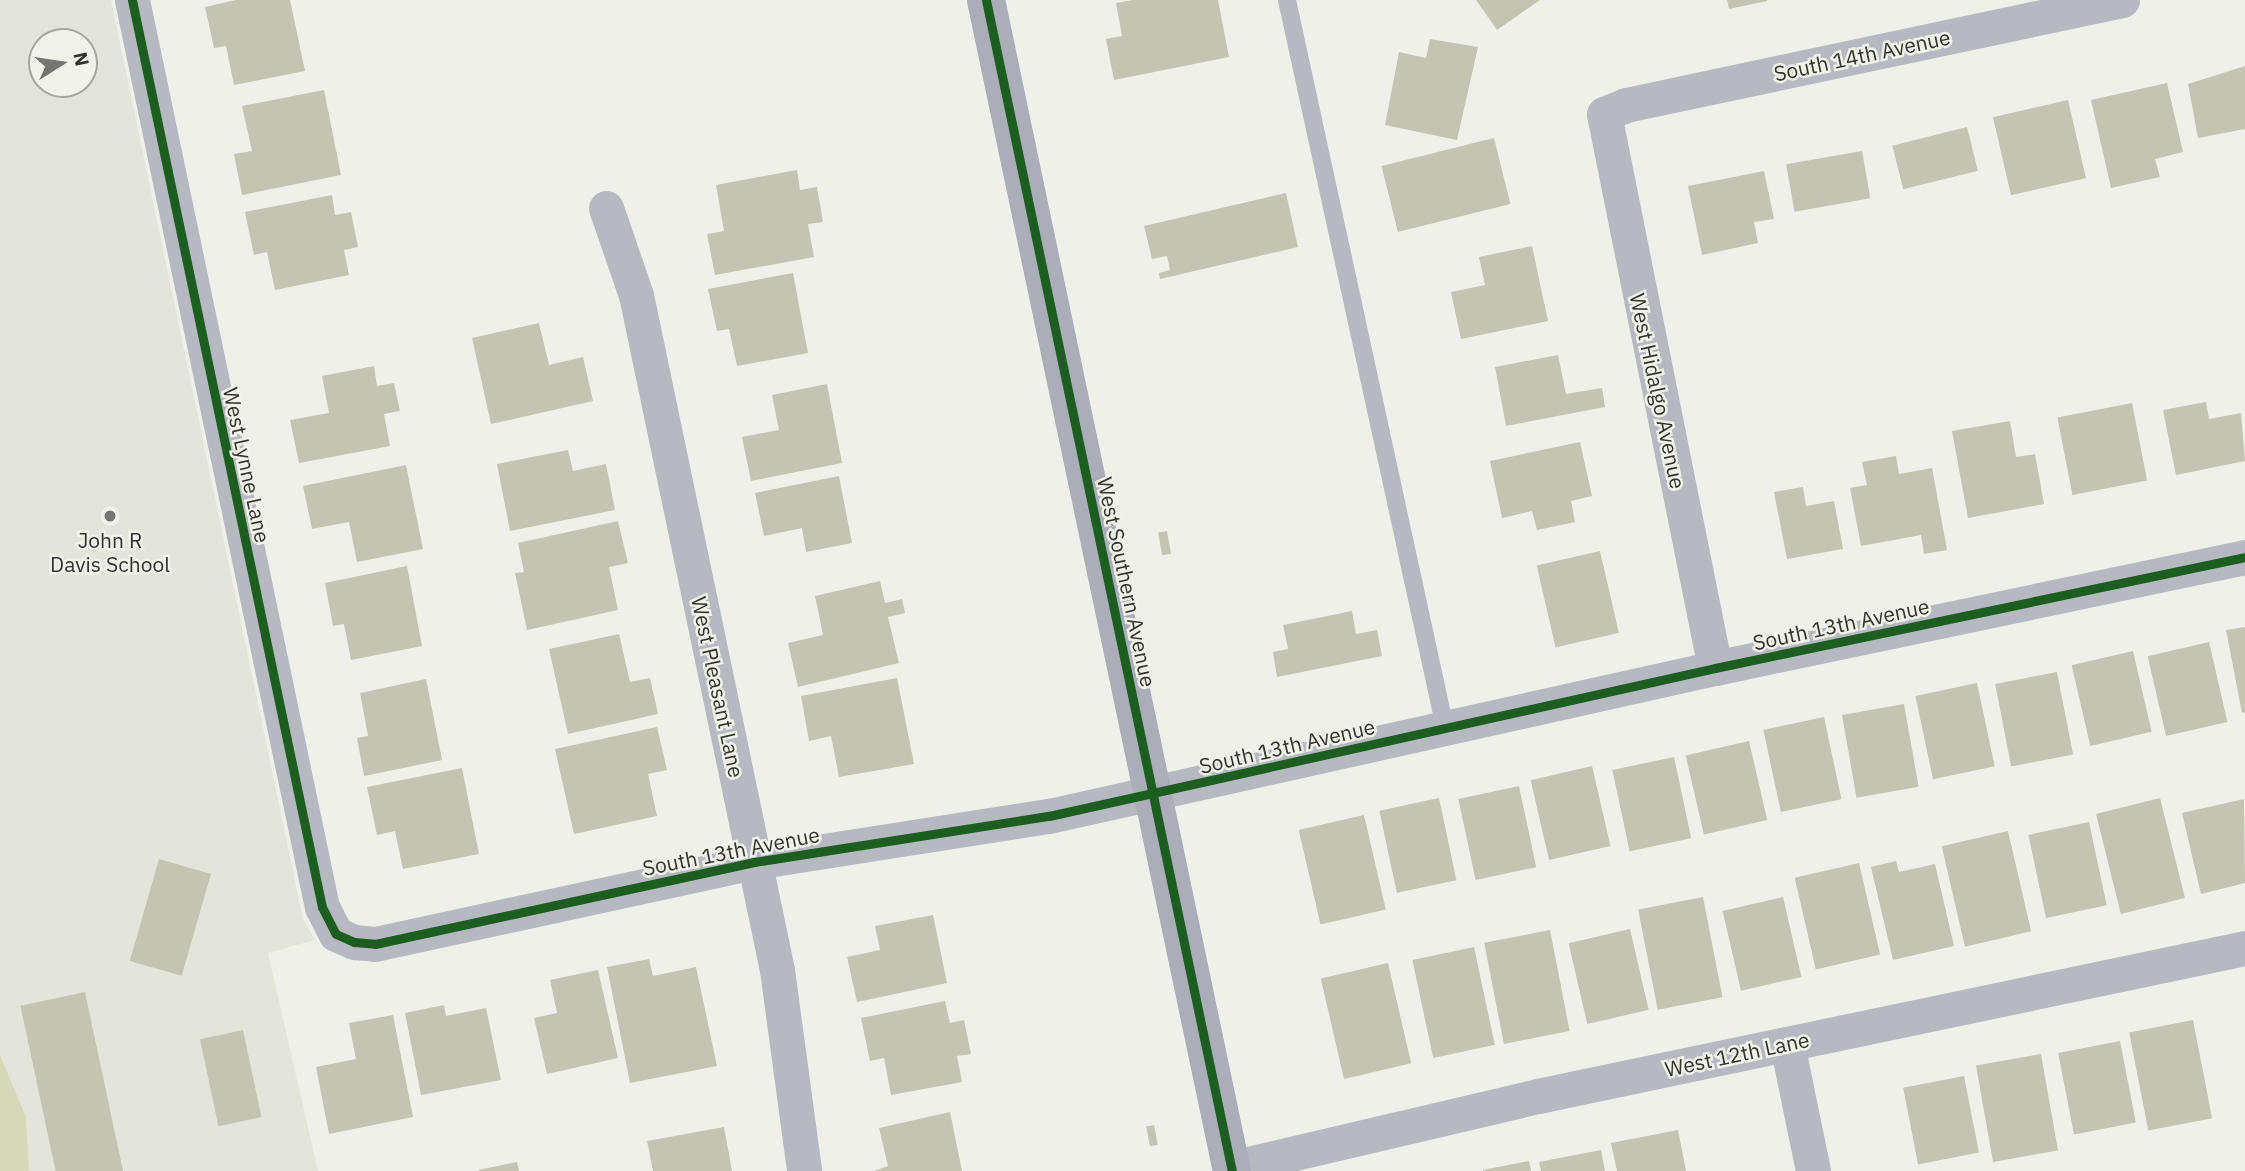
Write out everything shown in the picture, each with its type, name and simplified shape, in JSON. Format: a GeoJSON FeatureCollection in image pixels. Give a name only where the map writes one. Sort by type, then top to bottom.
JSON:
{"type":"FeatureCollection","features":[{"type":"Feature","properties":{"kind":"main road","name":"West Southern Avenue"},"geometry":{"type":"LineString","coordinates":[[986,0],[1232,1169]]}},
{"type":"Feature","properties":{"kind":"street","name":"West Lynne Lane"},"geometry":{"type":"LineString","coordinates":[[132,0],[322,907],[336,934]]}},
{"type":"Feature","properties":{"kind":"street","name":"South 14th Avenue"},"geometry":{"type":"LineString","coordinates":[[1604,114],[1626,105],[2122,0]]}},
{"type":"Feature","properties":{"kind":"street","name":"West Hidalgo Avenue"},"geometry":{"type":"LineString","coordinates":[[1604,114],[1715,668]]}},
{"type":"Feature","properties":{"kind":"street","name":"West Pleasant Lane"},"geometry":{"type":"LineString","coordinates":[[606,208],[636,295],[777,970],[804,1171]]}},
{"type":"Feature","properties":{"kind":"street","name":"South 13th Avenue"},"geometry":{"type":"LineString","coordinates":[[336,934],[376,944],[754,862],[1049,816],[1715,668],[2245,557]]}},
{"type":"Feature","properties":{"kind":"street","name":"West 12th Lane"},"geometry":{"type":"LineString","coordinates":[[1232,1169],[1787,1044],[2245,948]]}},
{"type":"Feature","properties":{"kind":"street"},"geometry":{"type":"LineString","coordinates":[[1787,1044],[1813,1171]]}},
{"type":"Feature","properties":{"kind":"lane"},"geometry":{"type":"LineString","coordinates":[[1287,0],[1445,729]]}},
{"type":"Feature","properties":{"kind":"shaded area","name":"John R Davis School"},"geometry":{"type":"Polygon","coordinates":[[[0,0],[111,0],[303,919],[315,940],[268,953],[318,1171],[0,1171],[0,0]]]}},
{"type":"Feature","properties":{"kind":"green space"},"geometry":{"type":"Polygon","coordinates":[[[0,1055],[26,1117],[29,1171],[0,1171],[0,1055]]]}},
{"type":"Feature","properties":{"kind":"building"},"geometry":{"type":"Polygon","coordinates":[[[236,0],[290,0],[305,71],[234,85],[226,46],[214,48],[205,7],[236,0]]]}},
{"type":"Feature","properties":{"kind":"building"},"geometry":{"type":"Polygon","coordinates":[[[1133,0],[1218,0],[1229,57],[1114,80],[1106,39],[1122,36],[1116,3],[1133,0]]]}},
{"type":"Feature","properties":{"kind":"building"},"geometry":{"type":"Polygon","coordinates":[[[1476,0],[1540,0],[1497,30],[1476,0]]]}},
{"type":"Feature","properties":{"kind":"building"},"geometry":{"type":"Polygon","coordinates":[[[1727,0],[1767,0],[1767,1],[1729,9],[1727,0]]]}},
{"type":"Feature","properties":{"kind":"building"},"geometry":{"type":"Polygon","coordinates":[[[1430,39],[1478,47],[1457,140],[1385,125],[1399,52],[1426,58],[1430,39]]]}},
{"type":"Feature","properties":{"kind":"building"},"geometry":{"type":"Polygon","coordinates":[[[2245,66],[2245,129],[2198,138],[2188,84],[2245,66]]]}},
{"type":"Feature","properties":{"kind":"building"},"geometry":{"type":"Polygon","coordinates":[[[2167,83],[2183,152],[2155,159],[2160,177],[2111,188],[2091,100],[2167,83]]]}},
{"type":"Feature","properties":{"kind":"building"},"geometry":{"type":"Polygon","coordinates":[[[324,90],[341,175],[242,195],[234,154],[252,151],[242,106],[324,90]]]}},
{"type":"Feature","properties":{"kind":"building"},"geometry":{"type":"Polygon","coordinates":[[[2068,100],[2086,178],[2011,195],[1993,117],[2068,100]]]}},
{"type":"Feature","properties":{"kind":"building"},"geometry":{"type":"Polygon","coordinates":[[[1967,127],[1978,171],[1903,189],[1892,146],[1967,127]]]}},
{"type":"Feature","properties":{"kind":"building"},"geometry":{"type":"Polygon","coordinates":[[[1494,138],[1510,204],[1398,232],[1381,166],[1494,138]]]}},
{"type":"Feature","properties":{"kind":"building"},"geometry":{"type":"Polygon","coordinates":[[[1862,151],[1870,198],[1795,212],[1786,164],[1862,151]]]}},
{"type":"Feature","properties":{"kind":"building"},"geometry":{"type":"Polygon","coordinates":[[[797,170],[800,190],[817,187],[823,222],[808,224],[814,257],[715,275],[707,234],[724,231],[716,185],[797,170]]]}},
{"type":"Feature","properties":{"kind":"building"},"geometry":{"type":"Polygon","coordinates":[[[1764,171],[1774,219],[1754,222],[1758,243],[1702,255],[1688,186],[1764,171]]]}},
{"type":"Feature","properties":{"kind":"building"},"geometry":{"type":"Polygon","coordinates":[[[1286,193],[1298,247],[1160,279],[1159,273],[1170,270],[1167,256],[1152,259],[1144,226],[1286,193]]]}},
{"type":"Feature","properties":{"kind":"building"},"geometry":{"type":"Polygon","coordinates":[[[332,195],[335,215],[351,212],[358,247],[344,250],[349,275],[275,290],[267,252],[254,255],[245,212],[332,195]]]}},
{"type":"Feature","properties":{"kind":"building"},"geometry":{"type":"Polygon","coordinates":[[[1532,246],[1548,321],[1461,339],[1451,292],[1485,285],[1479,257],[1532,246]]]}},
{"type":"Feature","properties":{"kind":"building"},"geometry":{"type":"Polygon","coordinates":[[[793,273],[808,353],[737,366],[729,329],[717,331],[708,289],[793,273]]]}},
{"type":"Feature","properties":{"kind":"building"},"geometry":{"type":"Polygon","coordinates":[[[539,323],[549,365],[583,357],[593,401],[491,424],[472,338],[539,323]]]}},
{"type":"Feature","properties":{"kind":"building"},"geometry":{"type":"Polygon","coordinates":[[[1558,355],[1566,394],[1602,388],[1605,407],[1506,426],[1495,367],[1558,355]]]}},
{"type":"Feature","properties":{"kind":"building"},"geometry":{"type":"Polygon","coordinates":[[[374,366],[377,386],[394,383],[400,411],[384,414],[390,446],[299,463],[290,420],[329,413],[322,376],[374,366]]]}},
{"type":"Feature","properties":{"kind":"building"},"geometry":{"type":"Polygon","coordinates":[[[827,384],[842,463],[751,481],[742,437],[779,430],[772,395],[827,384]]]}},
{"type":"Feature","properties":{"kind":"building"},"geometry":{"type":"Polygon","coordinates":[[[2206,402],[2209,419],[2241,413],[2245,461],[2176,475],[2163,410],[2206,402]]]}},
{"type":"Feature","properties":{"kind":"building"},"geometry":{"type":"Polygon","coordinates":[[[2132,403],[2147,481],[2072,495],[2057,418],[2132,403]]]}},
{"type":"Feature","properties":{"kind":"building"},"geometry":{"type":"Polygon","coordinates":[[[2010,421],[2016,457],[2035,454],[2044,504],[1968,518],[1952,431],[2010,421]]]}},
{"type":"Feature","properties":{"kind":"building"},"geometry":{"type":"Polygon","coordinates":[[[1580,442],[1592,496],[1571,501],[1575,522],[1537,530],[1532,511],[1502,518],[1490,461],[1580,442]]]}},
{"type":"Feature","properties":{"kind":"building"},"geometry":{"type":"Polygon","coordinates":[[[568,450],[573,471],[606,464],[615,510],[510,531],[497,464],[568,450]]]}},
{"type":"Feature","properties":{"kind":"building"},"geometry":{"type":"Polygon","coordinates":[[[1896,456],[1899,474],[1932,468],[1947,550],[1924,554],[1921,535],[1861,546],[1850,488],[1867,485],[1862,462],[1896,456]]]}},
{"type":"Feature","properties":{"kind":"building"},"geometry":{"type":"Polygon","coordinates":[[[406,465],[423,549],[357,562],[349,522],[312,529],[303,486],[406,465]]]}},
{"type":"Feature","properties":{"kind":"building"},"geometry":{"type":"Polygon","coordinates":[[[839,476],[852,543],[806,552],[802,528],[764,536],[755,493],[839,476]]]}},
{"type":"Feature","properties":{"kind":"building"},"geometry":{"type":"Polygon","coordinates":[[[1803,487],[1806,506],[1834,501],[1843,549],[1787,559],[1774,492],[1803,487]]]}},
{"type":"Feature","properties":{"kind":"building"},"geometry":{"type":"Polygon","coordinates":[[[618,521],[628,563],[609,567],[618,610],[527,630],[515,573],[524,572],[518,543],[618,521]]]}},
{"type":"Feature","properties":{"kind":"building"},"geometry":{"type":"Polygon","coordinates":[[[1167,531],[1171,554],[1162,555],[1158,533],[1167,531]]]}},
{"type":"Feature","properties":{"kind":"building"},"geometry":{"type":"Polygon","coordinates":[[[1600,551],[1619,633],[1556,647],[1537,566],[1600,551]]]}},
{"type":"Feature","properties":{"kind":"building"},"geometry":{"type":"Polygon","coordinates":[[[407,566],[422,646],[351,660],[344,624],[333,626],[325,583],[407,566]]]}},
{"type":"Feature","properties":{"kind":"building"},"geometry":{"type":"Polygon","coordinates":[[[880,581],[885,603],[902,599],[905,613],[888,617],[899,663],[798,687],[788,643],[823,635],[815,596],[880,581]]]}},
{"type":"Feature","properties":{"kind":"building"},"geometry":{"type":"Polygon","coordinates":[[[1352,611],[1356,634],[1377,630],[1382,656],[1277,677],[1273,652],[1288,649],[1283,625],[1352,611]]]}},
{"type":"Feature","properties":{"kind":"building"},"geometry":{"type":"Polygon","coordinates":[[[2245,627],[2245,712],[2242,713],[2226,630],[2245,627]]]}},
{"type":"Feature","properties":{"kind":"building"},"geometry":{"type":"Polygon","coordinates":[[[619,634],[630,682],[650,678],[658,714],[568,734],[549,649],[619,634]]]}},
{"type":"Feature","properties":{"kind":"building"},"geometry":{"type":"Polygon","coordinates":[[[2209,642],[2227,722],[2166,736],[2148,656],[2209,642]]]}},
{"type":"Feature","properties":{"kind":"building"},"geometry":{"type":"Polygon","coordinates":[[[2133,651],[2152,732],[2090,746],[2072,665],[2133,651]]]}},
{"type":"Feature","properties":{"kind":"building"},"geometry":{"type":"Polygon","coordinates":[[[2057,672],[2073,754],[2011,766],[1995,684],[2057,672]]]}},
{"type":"Feature","properties":{"kind":"building"},"geometry":{"type":"Polygon","coordinates":[[[897,678],[914,764],[839,777],[831,736],[809,741],[801,696],[897,678]]]}},
{"type":"Feature","properties":{"kind":"building"},"geometry":{"type":"Polygon","coordinates":[[[426,679],[442,760],[364,776],[357,738],[368,736],[360,693],[426,679]]]}},
{"type":"Feature","properties":{"kind":"building"},"geometry":{"type":"Polygon","coordinates":[[[1977,683],[1995,766],[1933,779],[1915,696],[1977,683]]]}},
{"type":"Feature","properties":{"kind":"building"},"geometry":{"type":"Polygon","coordinates":[[[1904,704],[1919,787],[1857,798],[1842,715],[1904,704]]]}},
{"type":"Feature","properties":{"kind":"building"},"geometry":{"type":"Polygon","coordinates":[[[1824,717],[1841,799],[1781,812],[1763,730],[1824,717]]]}},
{"type":"Feature","properties":{"kind":"building"},"geometry":{"type":"Polygon","coordinates":[[[657,727],[667,770],[648,774],[657,816],[574,834],[555,749],[657,727]]]}},
{"type":"Feature","properties":{"kind":"building"},"geometry":{"type":"Polygon","coordinates":[[[1749,741],[1767,820],[1704,835],[1686,756],[1749,741]]]}},
{"type":"Feature","properties":{"kind":"building"},"geometry":{"type":"Polygon","coordinates":[[[1674,757],[1691,838],[1630,851],[1612,770],[1674,757]]]}},
{"type":"Feature","properties":{"kind":"building"},"geometry":{"type":"Polygon","coordinates":[[[1592,766],[1610,846],[1549,860],[1531,780],[1592,766]]]}},
{"type":"Feature","properties":{"kind":"building"},"geometry":{"type":"Polygon","coordinates":[[[462,768],[479,854],[403,869],[395,831],[377,835],[367,787],[462,768]]]}},
{"type":"Feature","properties":{"kind":"building"},"geometry":{"type":"Polygon","coordinates":[[[1519,786],[1536,867],[1476,880],[1458,799],[1519,786]]]}},
{"type":"Feature","properties":{"kind":"building"},"geometry":{"type":"Polygon","coordinates":[[[1439,798],[1456,880],[1397,893],[1379,811],[1439,798]]]}},
{"type":"Feature","properties":{"kind":"building"},"geometry":{"type":"Polygon","coordinates":[[[2160,798],[2185,898],[2121,914],[2096,814],[2160,798]]]}},
{"type":"Feature","properties":{"kind":"building"},"geometry":{"type":"Polygon","coordinates":[[[2244,799],[2245,883],[2201,894],[2182,813],[2244,799]]]}},
{"type":"Feature","properties":{"kind":"building"},"geometry":{"type":"Polygon","coordinates":[[[1364,815],[1386,910],[1321,925],[1299,830],[1364,815]]]}},
{"type":"Feature","properties":{"kind":"building"},"geometry":{"type":"Polygon","coordinates":[[[2089,822],[2107,905],[2046,918],[2028,835],[2089,822]]]}},
{"type":"Feature","properties":{"kind":"building"},"geometry":{"type":"Polygon","coordinates":[[[2008,831],[2031,931],[1965,947],[1942,846],[2008,831]]]}},
{"type":"Feature","properties":{"kind":"building"},"geometry":{"type":"Polygon","coordinates":[[[159,859],[211,874],[182,976],[130,961],[159,859]]]}},
{"type":"Feature","properties":{"kind":"building"},"geometry":{"type":"Polygon","coordinates":[[[1896,861],[1899,872],[1935,864],[1954,946],[1893,960],[1871,867],[1896,861]]]}},
{"type":"Feature","properties":{"kind":"building"},"geometry":{"type":"Polygon","coordinates":[[[1859,863],[1880,955],[1816,969],[1795,878],[1859,863]]]}},
{"type":"Feature","properties":{"kind":"building"},"geometry":{"type":"Polygon","coordinates":[[[1703,897],[1722,997],[1658,1010],[1638,910],[1703,897]]]}},
{"type":"Feature","properties":{"kind":"building"},"geometry":{"type":"Polygon","coordinates":[[[1783,897],[1801,977],[1741,991],[1723,911],[1783,897]]]}},
{"type":"Feature","properties":{"kind":"building"},"geometry":{"type":"Polygon","coordinates":[[[933,915],[947,983],[857,1002],[847,957],[880,950],[875,926],[933,915]]]}},
{"type":"Feature","properties":{"kind":"building"},"geometry":{"type":"Polygon","coordinates":[[[1630,929],[1649,1010],[1587,1024],[1569,943],[1630,929]]]}},
{"type":"Feature","properties":{"kind":"building"},"geometry":{"type":"Polygon","coordinates":[[[1550,930],[1570,1031],[1504,1044],[1484,943],[1550,930]]]}},
{"type":"Feature","properties":{"kind":"building"},"geometry":{"type":"Polygon","coordinates":[[[1474,947],[1495,1045],[1433,1058],[1412,960],[1474,947]]]}},
{"type":"Feature","properties":{"kind":"building"},"geometry":{"type":"Polygon","coordinates":[[[649,959],[653,976],[696,967],[717,1066],[630,1083],[607,967],[649,959]]]}},
{"type":"Feature","properties":{"kind":"building"},"geometry":{"type":"Polygon","coordinates":[[[1388,963],[1411,1063],[1344,1079],[1321,979],[1388,963]]]}},
{"type":"Feature","properties":{"kind":"building"},"geometry":{"type":"Polygon","coordinates":[[[598,970],[618,1058],[547,1074],[534,1018],[557,1013],[550,980],[598,970]]]}},
{"type":"Feature","properties":{"kind":"building"},"geometry":{"type":"Polygon","coordinates":[[[85,992],[123,1171],[56,1171],[20,1006],[85,992]]]}},
{"type":"Feature","properties":{"kind":"building"},"geometry":{"type":"Polygon","coordinates":[[[945,1001],[950,1023],[964,1020],[971,1054],[957,1056],[962,1082],[891,1095],[884,1058],[870,1061],[861,1018],[945,1001]]]}},
{"type":"Feature","properties":{"kind":"building"},"geometry":{"type":"Polygon","coordinates":[[[444,1005],[446,1016],[486,1008],[501,1080],[421,1095],[405,1013],[444,1005]]]}},
{"type":"Feature","properties":{"kind":"building"},"geometry":{"type":"Polygon","coordinates":[[[393,1015],[413,1117],[329,1134],[316,1067],[356,1059],[349,1023],[393,1015]]]}},
{"type":"Feature","properties":{"kind":"building"},"geometry":{"type":"Polygon","coordinates":[[[2193,1020],[2212,1118],[2148,1131],[2129,1032],[2193,1020]]]}},
{"type":"Feature","properties":{"kind":"building"},"geometry":{"type":"Polygon","coordinates":[[[243,1030],[262,1117],[218,1126],[200,1039],[243,1030]]]}},
{"type":"Feature","properties":{"kind":"building"},"geometry":{"type":"Polygon","coordinates":[[[2120,1041],[2136,1122],[2074,1134],[2058,1053],[2120,1041]]]}},
{"type":"Feature","properties":{"kind":"building"},"geometry":{"type":"Polygon","coordinates":[[[2041,1054],[2058,1151],[1993,1162],[1976,1065],[2041,1054]]]}},
{"type":"Feature","properties":{"kind":"building"},"geometry":{"type":"Polygon","coordinates":[[[1964,1076],[1979,1153],[1918,1164],[1903,1088],[1964,1076]]]}},
{"type":"Feature","properties":{"kind":"building"},"geometry":{"type":"Polygon","coordinates":[[[950,1112],[962,1171],[874,1171],[888,1166],[879,1128],[950,1112]]]}},
{"type":"Feature","properties":{"kind":"building"},"geometry":{"type":"Polygon","coordinates":[[[1154,1125],[1158,1145],[1150,1146],[1146,1127],[1154,1125]]]}},
{"type":"Feature","properties":{"kind":"building"},"geometry":{"type":"Polygon","coordinates":[[[724,1127],[732,1171],[653,1171],[647,1141],[724,1127]]]}},
{"type":"Feature","properties":{"kind":"building"},"geometry":{"type":"Polygon","coordinates":[[[1678,1130],[1686,1171],[1617,1171],[1611,1143],[1678,1130]]]}},
{"type":"Feature","properties":{"kind":"building"},"geometry":{"type":"Polygon","coordinates":[[[1601,1150],[1605,1171],[1541,1171],[1539,1162],[1601,1150]]]}},
{"type":"Feature","properties":{"kind":"building"},"geometry":{"type":"Polygon","coordinates":[[[1529,1161],[1531,1171],[1483,1171],[1483,1170],[1529,1161]]]}},
{"type":"Feature","properties":{"kind":"building"},"geometry":{"type":"Polygon","coordinates":[[[517,1162],[519,1171],[478,1170],[517,1162]]]}},
{"type":"Feature","properties":{"kind":"cycle path"},"geometry":{"type":"LineString","coordinates":[[132,0],[322,907],[336,934],[354,942],[375,944],[754,862],[1049,816],[1715,668],[2245,557]]}},
{"type":"Feature","properties":{"kind":"cycle path"},"geometry":{"type":"LineString","coordinates":[[986,0],[1232,1171]]}},
{"type":"Feature","properties":{"kind":"place","name":"John R Davis School"},"geometry":{"type":"Point","coordinates":[110,516]}}]}
